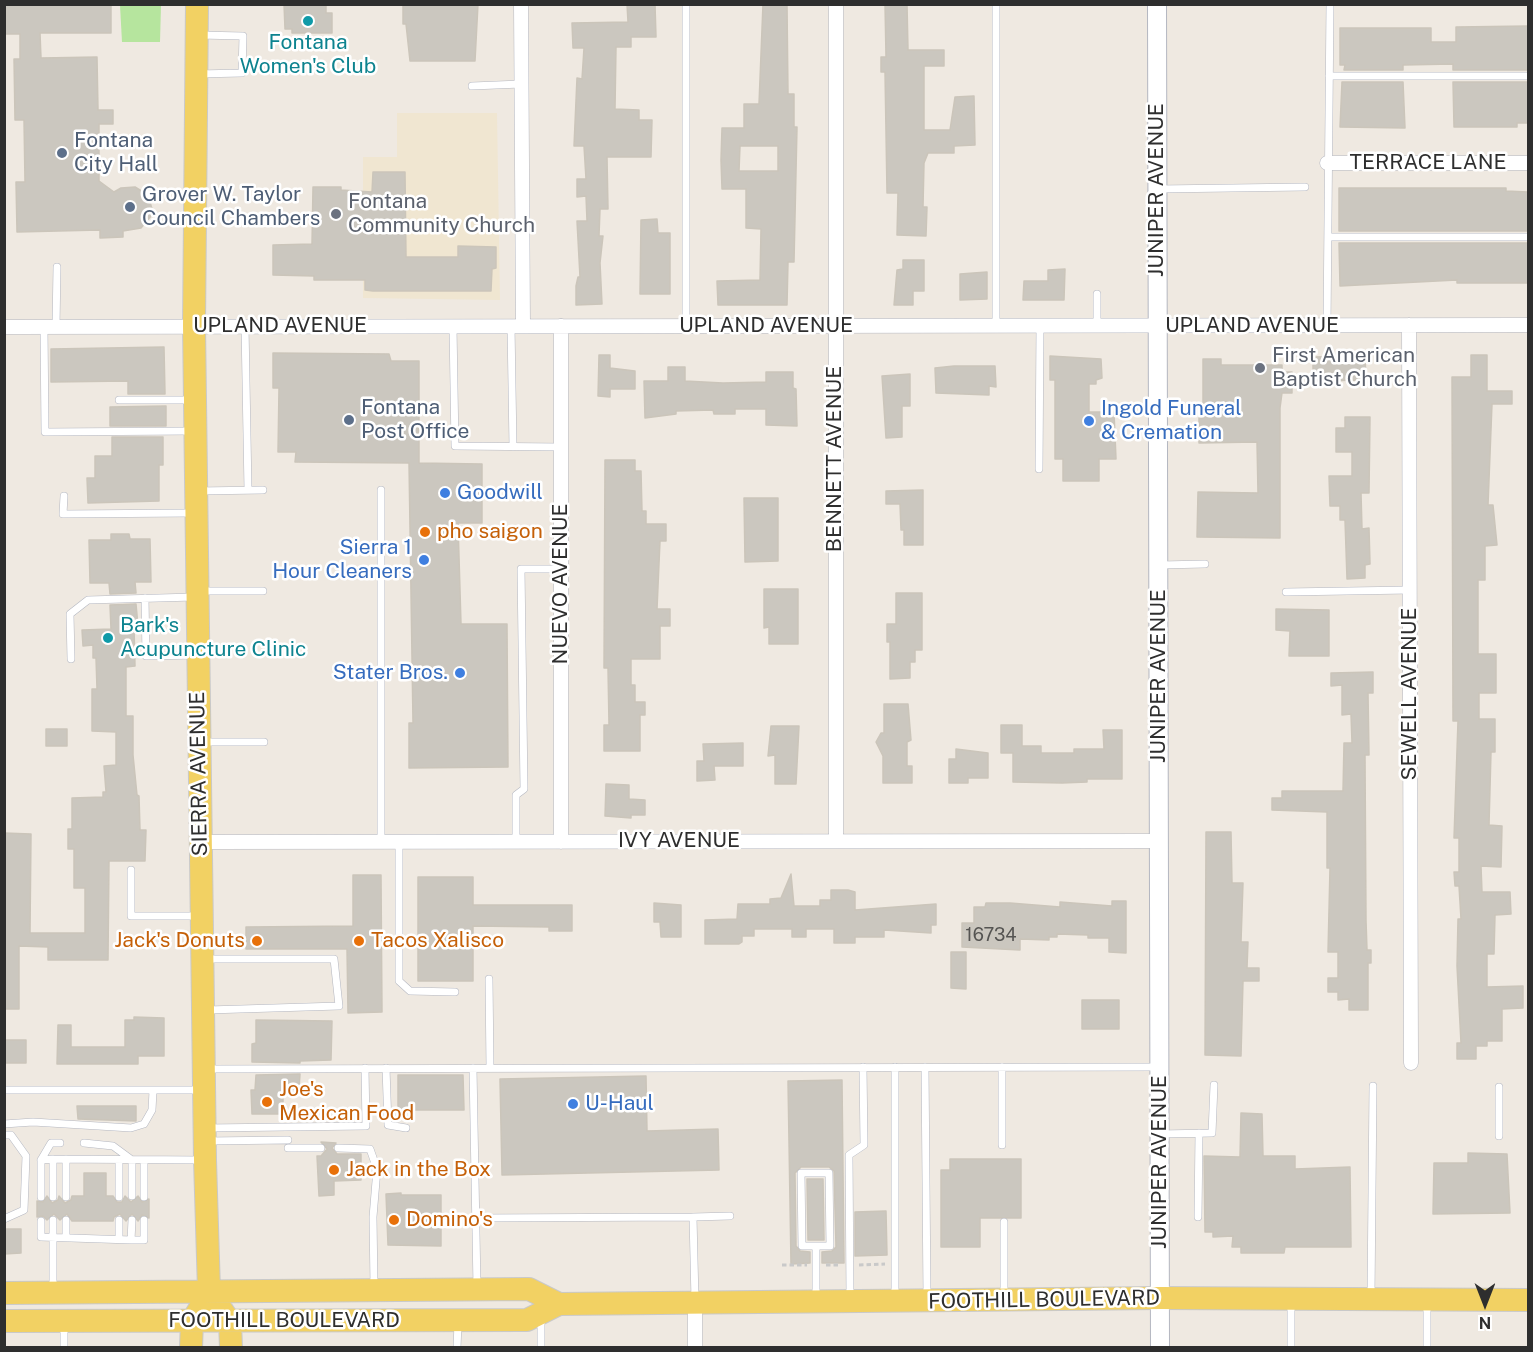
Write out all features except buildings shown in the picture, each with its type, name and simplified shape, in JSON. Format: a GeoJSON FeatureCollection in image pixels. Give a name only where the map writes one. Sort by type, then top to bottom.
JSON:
{"type":"FeatureCollection","features":[{"type":"Feature","properties":{"kind":"main road","name":"SIERRA AVENUE"},"geometry":{"type":"LineString","coordinates":[[196,4],[194,325],[198,742],[204,1143],[209,1292]]}},
{"type":"Feature","properties":{"kind":"main road","name":"FOOTHILL BOULEVARD"},"geometry":{"type":"LineString","coordinates":[[4,1293],[529,1289],[550,1309]]}},
{"type":"Feature","properties":{"kind":"main road"},"geometry":{"type":"LineString","coordinates":[[191,1347],[192,1321],[209,1292],[230,1322],[231,1347]]}},
{"type":"Feature","properties":{"kind":"main road","name":"FOOTHILL BOULEVARD"},"geometry":{"type":"LineString","coordinates":[[4,1321],[527,1320],[550,1309],[695,1303],[1160,1298],[1528,1300]]}},
{"type":"Feature","properties":{"kind":"street"},"geometry":{"type":"LineString","coordinates":[[517,326],[521,4]]}},
{"type":"Feature","properties":{"kind":"street","name":"BENNETT AVENUE"},"geometry":{"type":"LineString","coordinates":[[836,4],[836,841]]}},
{"type":"Feature","properties":{"kind":"street","name":"JUNIPER AVENUE"},"geometry":{"type":"LineString","coordinates":[[1157,4],[1160,1347]]}},
{"type":"Feature","properties":{"kind":"street","name":"TERRACE LANE"},"geometry":{"type":"LineString","coordinates":[[1327,163],[1528,163]]}},
{"type":"Feature","properties":{"kind":"street","name":"SEWELL AVENUE"},"geometry":{"type":"LineString","coordinates":[[1409,325],[1411,1063]]}},
{"type":"Feature","properties":{"kind":"street","name":"UPLAND AVENUE"},"geometry":{"type":"LineString","coordinates":[[4,327],[1528,325]]}},
{"type":"Feature","properties":{"kind":"street","name":"NUEVO AVENUE"},"geometry":{"type":"LineString","coordinates":[[561,326],[561,842]]}},
{"type":"Feature","properties":{"kind":"street","name":"IVY AVENUE"},"geometry":{"type":"LineString","coordinates":[[200,842],[1159,841]]}},
{"type":"Feature","properties":{"kind":"street"},"geometry":{"type":"LineString","coordinates":[[695,1303],[695,1347]]}},
{"type":"Feature","properties":{"kind":"lane"},"geometry":{"type":"LineString","coordinates":[[686,4],[686,326]]}},
{"type":"Feature","properties":{"kind":"lane"},"geometry":{"type":"LineString","coordinates":[[996,4],[996,326]]}},
{"type":"Feature","properties":{"kind":"lane"},"geometry":{"type":"LineString","coordinates":[[1327,326],[1330,4]]}},
{"type":"Feature","properties":{"kind":"lane"},"geometry":{"type":"LineString","coordinates":[[196,35],[243,36],[242,73],[196,74]]}},
{"type":"Feature","properties":{"kind":"lane"},"geometry":{"type":"LineString","coordinates":[[1329,76],[1528,76]]}},
{"type":"Feature","properties":{"kind":"lane"},"geometry":{"type":"LineString","coordinates":[[472,86],[521,84]]}},
{"type":"Feature","properties":{"kind":"lane"},"geometry":{"type":"LineString","coordinates":[[1157,189],[1305,187]]}},
{"type":"Feature","properties":{"kind":"lane"},"geometry":{"type":"LineString","coordinates":[[1328,237],[1528,237]]}},
{"type":"Feature","properties":{"kind":"lane"},"geometry":{"type":"LineString","coordinates":[[57,267],[50,327],[45,432],[195,431]]}},
{"type":"Feature","properties":{"kind":"lane"},"geometry":{"type":"LineString","coordinates":[[1097,294],[1097,326]]}},
{"type":"Feature","properties":{"kind":"lane"},"geometry":{"type":"LineString","coordinates":[[245,326],[248,490]]}},
{"type":"Feature","properties":{"kind":"lane"},"geometry":{"type":"LineString","coordinates":[[453,326],[455,446],[561,447]]}},
{"type":"Feature","properties":{"kind":"lane"},"geometry":{"type":"LineString","coordinates":[[513,447],[517,326]]}},
{"type":"Feature","properties":{"kind":"lane"},"geometry":{"type":"LineString","coordinates":[[1039,469],[1040,326]]}},
{"type":"Feature","properties":{"kind":"lane"},"geometry":{"type":"LineString","coordinates":[[119,400],[195,400]]}},
{"type":"Feature","properties":{"kind":"lane"},"geometry":{"type":"LineString","coordinates":[[64,496],[63,514],[196,502],[248,490],[263,490]]}},
{"type":"Feature","properties":{"kind":"lane"},"geometry":{"type":"LineString","coordinates":[[381,490],[381,842]]}},
{"type":"Feature","properties":{"kind":"lane"},"geometry":{"type":"LineString","coordinates":[[1158,565],[1205,564]]}},
{"type":"Feature","properties":{"kind":"lane"},"geometry":{"type":"LineString","coordinates":[[516,842],[516,795],[524,789],[521,569],[561,569]]}},
{"type":"Feature","properties":{"kind":"lane"},"geometry":{"type":"LineString","coordinates":[[1286,592],[1410,590]]}},
{"type":"Feature","properties":{"kind":"lane"},"geometry":{"type":"LineString","coordinates":[[71,659],[70,614],[88,600],[263,591]]}},
{"type":"Feature","properties":{"kind":"lane"},"geometry":{"type":"LineString","coordinates":[[145,598],[146,656],[198,655]]}},
{"type":"Feature","properties":{"kind":"lane"},"geometry":{"type":"LineString","coordinates":[[198,742],[264,742]]}},
{"type":"Feature","properties":{"kind":"lane"},"geometry":{"type":"LineString","coordinates":[[399,842],[399,981],[410,991],[455,992]]}},
{"type":"Feature","properties":{"kind":"lane"},"geometry":{"type":"LineString","coordinates":[[131,870],[131,916],[201,916]]}},
{"type":"Feature","properties":{"kind":"lane"},"geometry":{"type":"LineString","coordinates":[[202,959],[334,959],[339,1006],[202,1010]]}},
{"type":"Feature","properties":{"kind":"lane"},"geometry":{"type":"LineString","coordinates":[[489,979],[490,1068]]}},
{"type":"Feature","properties":{"kind":"lane"},"geometry":{"type":"LineString","coordinates":[[850,1302],[849,1155],[864,1145],[863,1067]]}},
{"type":"Feature","properties":{"kind":"lane"},"geometry":{"type":"LineString","coordinates":[[895,1067],[895,1302]]}},
{"type":"Feature","properties":{"kind":"lane"},"geometry":{"type":"LineString","coordinates":[[925,1067],[927,1301]]}},
{"type":"Feature","properties":{"kind":"lane"},"geometry":{"type":"LineString","coordinates":[[1002,1067],[1002,1145]]}},
{"type":"Feature","properties":{"kind":"lane"},"geometry":{"type":"LineString","coordinates":[[4,1090],[153,1091],[203,1079],[365,1068],[1160,1067]]}},
{"type":"Feature","properties":{"kind":"lane"},"geometry":{"type":"LineString","coordinates":[[41,1160],[144,1160],[204,1143],[366,1126],[365,1068]]}},
{"type":"Feature","properties":{"kind":"lane"},"geometry":{"type":"LineString","coordinates":[[386,1068],[388,1125],[406,1128]]}},
{"type":"Feature","properties":{"kind":"lane"},"geometry":{"type":"LineString","coordinates":[[473,1068],[477,1289]]}},
{"type":"Feature","properties":{"kind":"lane"},"geometry":{"type":"LineString","coordinates":[[1160,1134],[1212,1133],[1214,1085]]}},
{"type":"Feature","properties":{"kind":"lane"},"geometry":{"type":"LineString","coordinates":[[1371,1299],[1373,1086]]}},
{"type":"Feature","properties":{"kind":"lane"},"geometry":{"type":"LineString","coordinates":[[1499,1136],[1500,1087]]}},
{"type":"Feature","properties":{"kind":"lane"},"geometry":{"type":"LineString","coordinates":[[4,1124],[33,1122],[131,1128],[144,1124],[152,1110],[153,1091]]}},
{"type":"Feature","properties":{"kind":"lane"},"geometry":{"type":"LineString","coordinates":[[1197,1217],[1199,1133]]}},
{"type":"Feature","properties":{"kind":"lane"},"geometry":{"type":"LineString","coordinates":[[4,1135],[11,1135],[26,1156],[24,1210],[4,1219]]}},
{"type":"Feature","properties":{"kind":"lane"},"geometry":{"type":"LineString","coordinates":[[41,1197],[41,1160],[51,1143],[60,1143]]}},
{"type":"Feature","properties":{"kind":"lane"},"geometry":{"type":"LineString","coordinates":[[84,1143],[113,1146],[132,1160]]}},
{"type":"Feature","properties":{"kind":"lane"},"geometry":{"type":"LineString","coordinates":[[204,1143],[288,1144],[321,1148]]}},
{"type":"Feature","properties":{"kind":"lane"},"geometry":{"type":"LineString","coordinates":[[338,1148],[370,1149],[377,1169],[373,1216],[374,1290]]}},
{"type":"Feature","properties":{"kind":"lane"},"geometry":{"type":"LineString","coordinates":[[53,1159],[53,1197]]}},
{"type":"Feature","properties":{"kind":"lane"},"geometry":{"type":"LineString","coordinates":[[66,1159],[66,1197]]}},
{"type":"Feature","properties":{"kind":"lane"},"geometry":{"type":"LineString","coordinates":[[119,1160],[119,1197]]}},
{"type":"Feature","properties":{"kind":"lane"},"geometry":{"type":"LineString","coordinates":[[132,1160],[132,1196]]}},
{"type":"Feature","properties":{"kind":"lane"},"geometry":{"type":"LineString","coordinates":[[144,1160],[144,1197]]}},
{"type":"Feature","properties":{"kind":"lane"},"geometry":{"type":"LineString","coordinates":[[801,1173],[829,1173],[830,1246],[816,1246],[802,1246],[801,1173]]}},
{"type":"Feature","properties":{"kind":"lane"},"geometry":{"type":"LineString","coordinates":[[477,1218],[729,1216]]}},
{"type":"Feature","properties":{"kind":"lane"},"geometry":{"type":"LineString","coordinates":[[693,1217],[695,1303]]}},
{"type":"Feature","properties":{"kind":"lane"},"geometry":{"type":"LineString","coordinates":[[53,1220],[53,1292]]}},
{"type":"Feature","properties":{"kind":"lane"},"geometry":{"type":"LineString","coordinates":[[66,1220],[66,1238]]}},
{"type":"Feature","properties":{"kind":"lane"},"geometry":{"type":"LineString","coordinates":[[119,1220],[119,1239]]}},
{"type":"Feature","properties":{"kind":"lane"},"geometry":{"type":"LineString","coordinates":[[132,1220],[132,1240]]}},
{"type":"Feature","properties":{"kind":"lane"},"geometry":{"type":"LineString","coordinates":[[41,1221],[41,1237],[144,1240],[144,1220]]}},
{"type":"Feature","properties":{"kind":"lane"},"geometry":{"type":"LineString","coordinates":[[1004,1222],[1004,1301]]}},
{"type":"Feature","properties":{"kind":"lane"},"geometry":{"type":"LineString","coordinates":[[816,1246],[816,1302]]}},
{"type":"Feature","properties":{"kind":"lane"},"geometry":{"type":"LineString","coordinates":[[1291,1347],[1292,1299]]}},
{"type":"Feature","properties":{"kind":"lane"},"geometry":{"type":"LineString","coordinates":[[1426,1300],[1427,1347]]}},
{"type":"Feature","properties":{"kind":"lane"},"geometry":{"type":"LineString","coordinates":[[541,1347],[550,1309]]}},
{"type":"Feature","properties":{"kind":"lane"},"geometry":{"type":"LineString","coordinates":[[64,1321],[64,1347]]}},
{"type":"Feature","properties":{"kind":"lane"},"geometry":{"type":"LineString","coordinates":[[458,1321],[458,1347]]}},
{"type":"Feature","properties":{"kind":"shaded area"},"geometry":{"type":"Polygon","coordinates":[[[397,113],[497,113],[500,300],[363,298],[363,157],[397,157],[397,113]]]}},
{"type":"Feature","properties":{"kind":"green space"},"geometry":{"type":"Polygon","coordinates":[[[120,5],[161,5],[160,42],[122,42],[120,5]]]}},
{"type":"Feature","properties":{"kind":"place","name":"Fontana Women's Club"},"geometry":{"type":"Point","coordinates":[308,21]}},
{"type":"Feature","properties":{"kind":"place","name":"Fontana City Hall"},"geometry":{"type":"Point","coordinates":[62,153]}},
{"type":"Feature","properties":{"kind":"place","name":"Grover W. Taylor Council Chambers"},"geometry":{"type":"Point","coordinates":[130,207]}},
{"type":"Feature","properties":{"kind":"place","name":"Fontana Community Church"},"geometry":{"type":"Point","coordinates":[336,214]}},
{"type":"Feature","properties":{"kind":"place","name":"First American Baptist Church"},"geometry":{"type":"Point","coordinates":[1260,368]}},
{"type":"Feature","properties":{"kind":"place","name":"Fontana Post Office"},"geometry":{"type":"Point","coordinates":[349,420]}},
{"type":"Feature","properties":{"kind":"place","name":"Ingold Funeral & Cremation"},"geometry":{"type":"Point","coordinates":[1089,421]}},
{"type":"Feature","properties":{"kind":"place","name":"Goodwill"},"geometry":{"type":"Point","coordinates":[445,493]}},
{"type":"Feature","properties":{"kind":"place","name":"pho saigon"},"geometry":{"type":"Point","coordinates":[425,532]}},
{"type":"Feature","properties":{"kind":"place","name":"Sierra 1 Hour Cleaners"},"geometry":{"type":"Point","coordinates":[424,560]}},
{"type":"Feature","properties":{"kind":"place","name":"Bark's Acupuncture Clinic"},"geometry":{"type":"Point","coordinates":[108,638]}},
{"type":"Feature","properties":{"kind":"place","name":"Stater Bros."},"geometry":{"type":"Point","coordinates":[460,673]}},
{"type":"Feature","properties":{"kind":"place","name":"Jack's Donuts"},"geometry":{"type":"Point","coordinates":[257,941]}},
{"type":"Feature","properties":{"kind":"place","name":"Tacos Xalisco"},"geometry":{"type":"Point","coordinates":[359,941]}},
{"type":"Feature","properties":{"kind":"place","name":"Joe's Mexican Food"},"geometry":{"type":"Point","coordinates":[267,1102]}},
{"type":"Feature","properties":{"kind":"place","name":"U-Haul"},"geometry":{"type":"Point","coordinates":[573,1104]}},
{"type":"Feature","properties":{"kind":"place","name":"Jack in the Box"},"geometry":{"type":"Point","coordinates":[334,1170]}},
{"type":"Feature","properties":{"kind":"place","name":"Domino's"},"geometry":{"type":"Point","coordinates":[394,1220]}}]}
